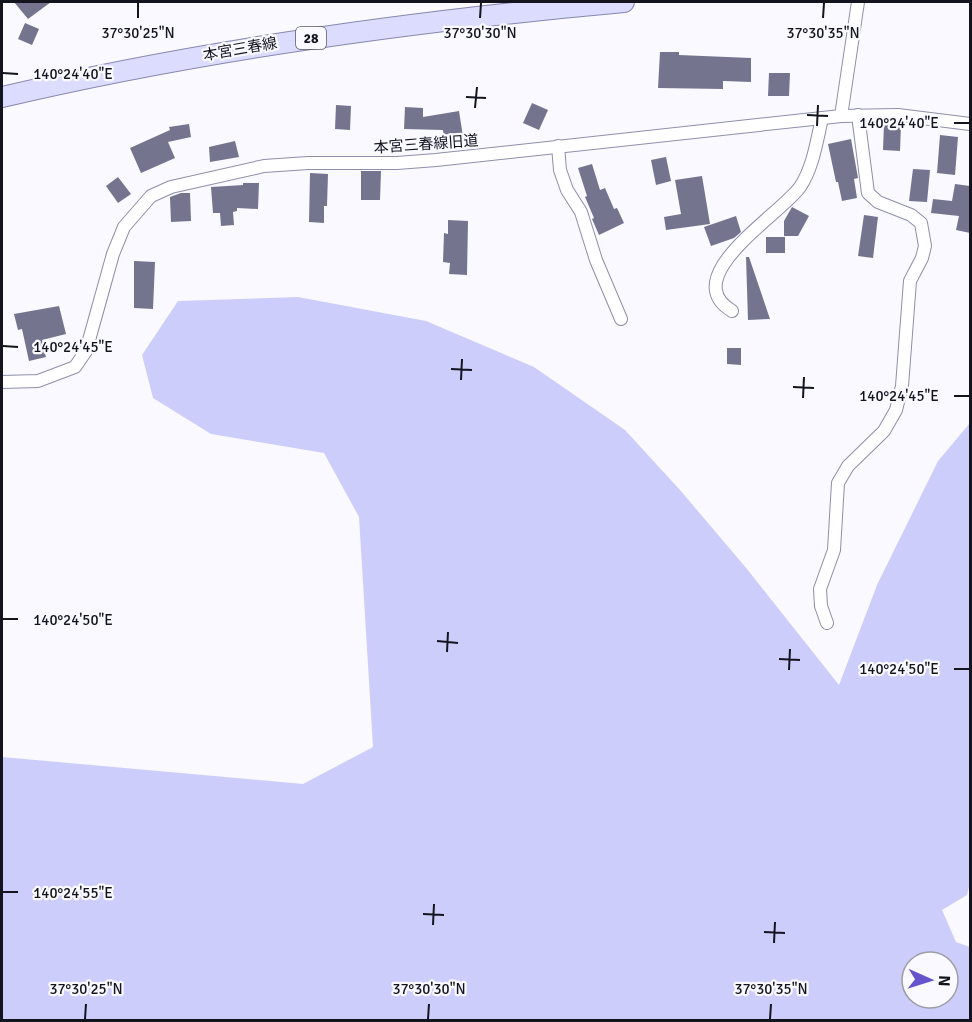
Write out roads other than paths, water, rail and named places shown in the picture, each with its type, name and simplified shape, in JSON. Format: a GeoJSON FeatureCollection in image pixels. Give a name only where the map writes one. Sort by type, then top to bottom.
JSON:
{"type":"FeatureCollection","features":[{"type":"Feature","properties":{"kind":"main road","name":"本宮三春線"},"geometry":{"type":"LineString","coordinates":[[2,97],[86,77],[285,41],[401,24],[624,2]]}},
{"type":"Feature","properties":{"kind":"street"},"geometry":{"type":"LineString","coordinates":[[841,116],[858,2]]}},
{"type":"Feature","properties":{"kind":"street"},"geometry":{"type":"LineString","coordinates":[[827,623],[821,606],[820,589],[834,550],[838,483],[848,466],[884,431],[896,410],[902,386],[910,281],[922,258],[925,246],[921,223],[911,215],[878,202],[868,193],[858,115]]}},
{"type":"Feature","properties":{"kind":"street","name":"本宮三春線旧道"},"geometry":{"type":"LineString","coordinates":[[2,382],[38,381],[75,367],[86,351],[113,254],[124,226],[151,196],[171,187],[264,166],[308,163],[397,163],[841,116],[898,115],[970,124]]}},
{"type":"Feature","properties":{"kind":"street"},"geometry":{"type":"LineString","coordinates":[[732,311],[718,300],[715,290],[717,274],[730,256],[798,189],[811,160],[822,118]]}},
{"type":"Feature","properties":{"kind":"street"},"geometry":{"type":"LineString","coordinates":[[558,146],[560,170],[567,190],[581,212],[596,260],[621,319]]}}]}
